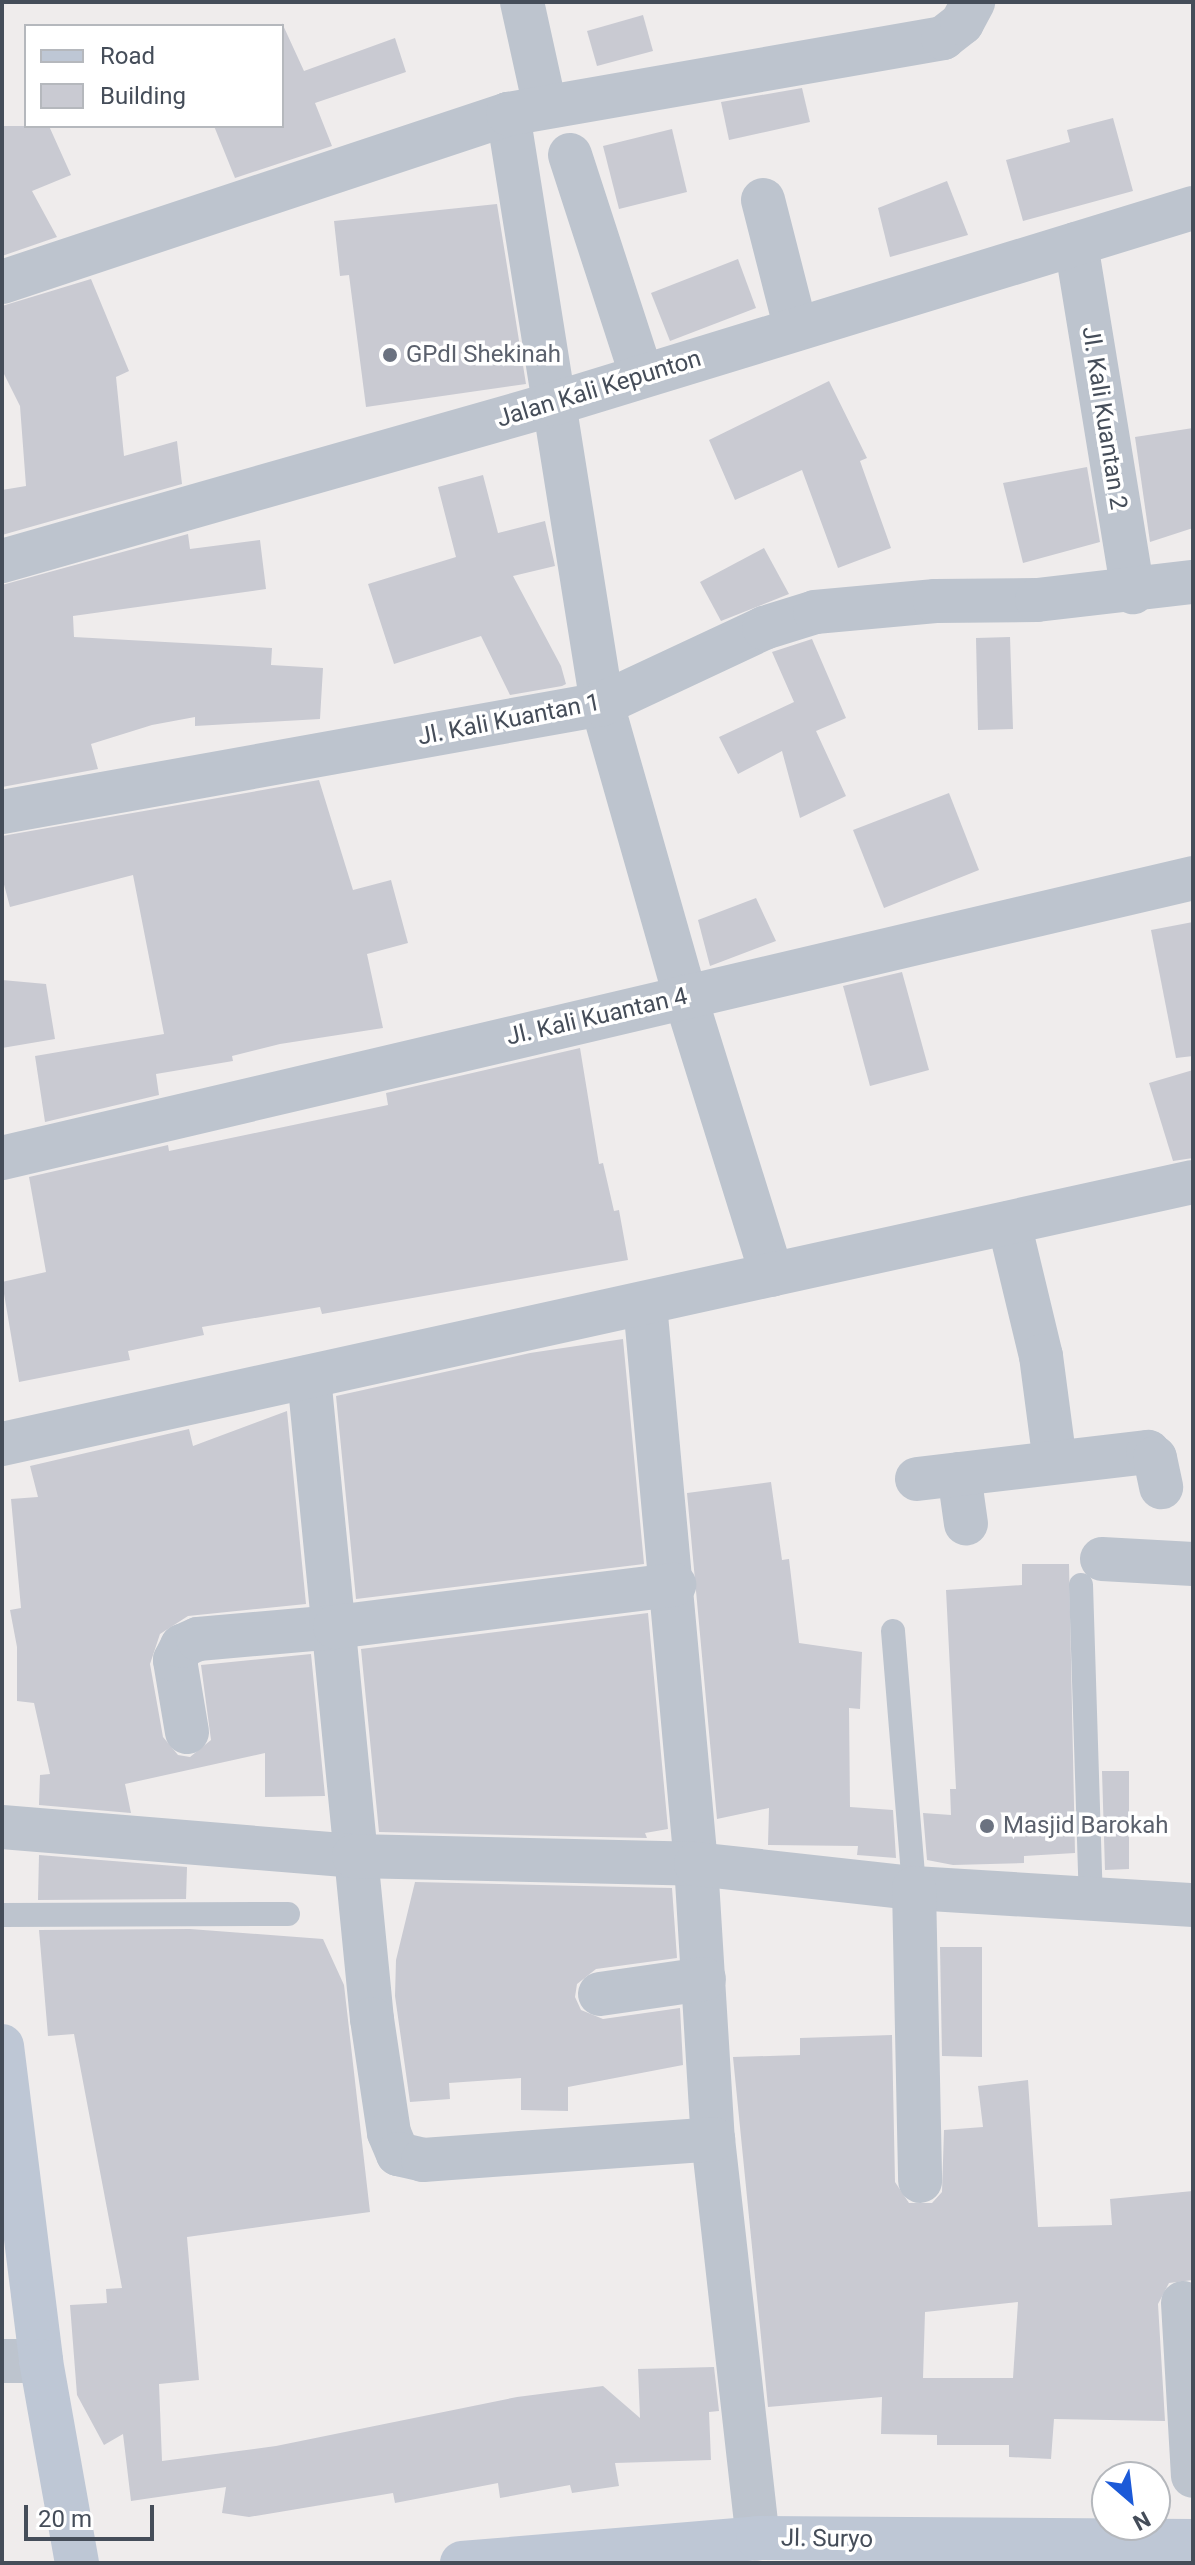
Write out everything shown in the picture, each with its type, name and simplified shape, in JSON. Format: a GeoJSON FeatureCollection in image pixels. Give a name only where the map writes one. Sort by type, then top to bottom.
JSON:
{"type":"FeatureCollection","features":[{"type":"Feature","properties":{"kind":"main road"},"geometry":{"type":"LineString","coordinates":[[2,2046],[21,2361],[77,2563]]}},
{"type":"Feature","properties":{"kind":"main road","name":"Jl. Suryo"},"geometry":{"type":"LineString","coordinates":[[462,2563],[539,2560],[758,2538],[1041,2553],[1193,2541]]}},
{"type":"Feature","properties":{"kind":"street"},"geometry":{"type":"LineString","coordinates":[[522,2],[527,111],[553,404],[602,704],[685,996],[772,1275]]}},
{"type":"Feature","properties":{"kind":"street"},"geometry":{"type":"LineString","coordinates":[[2,282],[527,111],[943,38],[962,23],[973,2]]}},
{"type":"Feature","properties":{"kind":"street"},"geometry":{"type":"LineString","coordinates":[[570,155],[642,376]]}},
{"type":"Feature","properties":{"kind":"street"},"geometry":{"type":"LineString","coordinates":[[763,200],[796,329]]}},
{"type":"Feature","properties":{"kind":"street","name":"Jalan Kali Kepunton"},"geometry":{"type":"LineString","coordinates":[[2,561],[553,404],[1193,208]]}},
{"type":"Feature","properties":{"kind":"street","name":"Jl. Kali Kuantan 2"},"geometry":{"type":"LineString","coordinates":[[1076,244],[1133,592]]}},
{"type":"Feature","properties":{"kind":"street","name":"Jl. Kali Kuantan 1"},"geometry":{"type":"LineString","coordinates":[[2,812],[602,704],[764,628],[815,612],[935,601],[1133,592],[1193,582]]}},
{"type":"Feature","properties":{"kind":"street","name":"Jl. Kali Kuantan 4"},"geometry":{"type":"LineString","coordinates":[[2,1158],[1193,878]]}},
{"type":"Feature","properties":{"kind":"street"},"geometry":{"type":"LineString","coordinates":[[2,1444],[1193,1182]]}},
{"type":"Feature","properties":{"kind":"street"},"geometry":{"type":"LineString","coordinates":[[1009,1223],[1046,1379],[1055,1462]]}},
{"type":"Feature","properties":{"kind":"street"},"geometry":{"type":"LineString","coordinates":[[645,1304],[674,1585],[713,2139],[758,2538]]}},
{"type":"Feature","properties":{"kind":"street"},"geometry":{"type":"LineString","coordinates":[[309,1377],[335,1627],[354,1856],[389,2133],[398,2154],[423,2160],[713,2139]]}},
{"type":"Feature","properties":{"kind":"street"},"geometry":{"type":"LineString","coordinates":[[966,1524],[938,1477],[1148,1452],[1155,1458],[1161,1487]]}},
{"type":"Feature","properties":{"kind":"street"},"geometry":{"type":"LineString","coordinates":[[1092,1572],[1193,1564]]}},
{"type":"Feature","properties":{"kind":"street"},"geometry":{"type":"LineString","coordinates":[[187,1732],[175,1660],[182,1646],[198,1639],[335,1627],[674,1585]]}},
{"type":"Feature","properties":{"kind":"street"},"geometry":{"type":"LineString","coordinates":[[2,1827],[35,1826],[354,1856],[696,1864],[914,1888],[1193,1905]]}},
{"type":"Feature","properties":{"kind":"street"},"geometry":{"type":"LineString","coordinates":[[914,1888],[920,2181]]}},
{"type":"Feature","properties":{"kind":"street"},"geometry":{"type":"LineString","coordinates":[[600,1994],[704,1979]]}},
{"type":"Feature","properties":{"kind":"street"},"geometry":{"type":"LineString","coordinates":[[1183,2303],[1193,2476]]}},
{"type":"Feature","properties":{"kind":"lane"},"geometry":{"type":"LineString","coordinates":[[1091,1899],[1092,1572]]}},
{"type":"Feature","properties":{"kind":"lane"},"geometry":{"type":"LineString","coordinates":[[893,1631],[914,1888]]}},
{"type":"Feature","properties":{"kind":"lane"},"geometry":{"type":"LineString","coordinates":[[2,1915],[288,1914]]}},
{"type":"Feature","properties":{"kind":"building"},"geometry":{"type":"Polygon","coordinates":[[[643,15],[653,51],[597,66],[587,31],[643,15]]]}},
{"type":"Feature","properties":{"kind":"building"},"geometry":{"type":"Polygon","coordinates":[[[284,27],[304,71],[395,38],[406,72],[315,103],[332,146],[235,178],[215,128],[284,128],[284,27]]]}},
{"type":"Feature","properties":{"kind":"building"},"geometry":{"type":"Polygon","coordinates":[[[802,88],[810,122],[729,140],[721,102],[802,88]]]}},
{"type":"Feature","properties":{"kind":"building"},"geometry":{"type":"Polygon","coordinates":[[[1113,118],[1133,191],[1023,221],[1006,160],[1070,142],[1067,130],[1113,118]]]}},
{"type":"Feature","properties":{"kind":"building"},"geometry":{"type":"Polygon","coordinates":[[[2,126],[50,128],[71,175],[32,191],[57,237],[2,256],[2,126]]]}},
{"type":"Feature","properties":{"kind":"building"},"geometry":{"type":"Polygon","coordinates":[[[672,129],[687,192],[619,209],[603,146],[672,129]]]}},
{"type":"Feature","properties":{"kind":"building"},"geometry":{"type":"Polygon","coordinates":[[[947,181],[968,235],[890,257],[878,208],[947,181]]]}},
{"type":"Feature","properties":{"kind":"building"},"geometry":{"type":"Polygon","coordinates":[[[497,204],[526,384],[366,407],[349,275],[340,276],[334,221],[497,204]]]}},
{"type":"Feature","properties":{"kind":"building"},"geometry":{"type":"Polygon","coordinates":[[[738,259],[756,308],[670,341],[651,293],[738,259]]]}},
{"type":"Feature","properties":{"kind":"building"},"geometry":{"type":"Polygon","coordinates":[[[91,279],[129,371],[116,377],[124,456],[177,441],[182,484],[2,535],[2,490],[26,486],[20,406],[2,370],[2,306],[91,279]]]}},
{"type":"Feature","properties":{"kind":"building"},"geometry":{"type":"Polygon","coordinates":[[[829,381],[867,458],[860,461],[891,548],[838,568],[802,470],[735,500],[709,440],[829,381]]]}},
{"type":"Feature","properties":{"kind":"building"},"geometry":{"type":"Polygon","coordinates":[[[1193,428],[1193,528],[1150,542],[1135,437],[1193,428]]]}},
{"type":"Feature","properties":{"kind":"building"},"geometry":{"type":"Polygon","coordinates":[[[1087,467],[1100,542],[1023,563],[1003,483],[1087,467]]]}},
{"type":"Feature","properties":{"kind":"building"},"geometry":{"type":"Polygon","coordinates":[[[483,475],[498,533],[545,521],[555,566],[513,576],[561,666],[566,684],[562,686],[510,695],[481,636],[394,664],[368,584],[456,557],[438,487],[483,475]]]}},
{"type":"Feature","properties":{"kind":"building"},"geometry":{"type":"Polygon","coordinates":[[[188,534],[190,549],[260,540],[266,589],[73,616],[74,637],[272,648],[271,665],[323,668],[320,719],[195,726],[195,717],[152,725],[91,744],[98,769],[2,787],[2,585],[188,534]]]}},
{"type":"Feature","properties":{"kind":"building"},"geometry":{"type":"Polygon","coordinates":[[[764,548],[789,594],[721,621],[700,582],[764,548]]]}},
{"type":"Feature","properties":{"kind":"building"},"geometry":{"type":"Polygon","coordinates":[[[1010,637],[1013,729],[978,730],[976,638],[1010,637]]]}},
{"type":"Feature","properties":{"kind":"building"},"geometry":{"type":"Polygon","coordinates":[[[812,639],[846,718],[816,731],[846,796],[800,818],[782,751],[738,774],[719,737],[794,702],[772,652],[812,639]]]}},
{"type":"Feature","properties":{"kind":"building"},"geometry":{"type":"Polygon","coordinates":[[[319,780],[353,890],[391,880],[408,943],[367,954],[383,1028],[280,1044],[232,1056],[233,1061],[156,1074],[159,1095],[45,1122],[35,1056],[164,1034],[133,875],[10,907],[2,877],[2,836],[319,780]]]}},
{"type":"Feature","properties":{"kind":"building"},"geometry":{"type":"Polygon","coordinates":[[[949,793],[979,870],[884,908],[853,830],[949,793]]]}},
{"type":"Feature","properties":{"kind":"building"},"geometry":{"type":"Polygon","coordinates":[[[756,898],[776,941],[710,966],[698,920],[756,898]]]}},
{"type":"Feature","properties":{"kind":"building"},"geometry":{"type":"Polygon","coordinates":[[[1193,922],[1193,1056],[1176,1058],[1151,930],[1193,922]]]}},
{"type":"Feature","properties":{"kind":"building"},"geometry":{"type":"Polygon","coordinates":[[[902,972],[929,1070],[870,1086],[843,986],[902,972]]]}},
{"type":"Feature","properties":{"kind":"building"},"geometry":{"type":"Polygon","coordinates":[[[2,980],[46,984],[55,1039],[2,1048],[2,980]]]}},
{"type":"Feature","properties":{"kind":"building"},"geometry":{"type":"Polygon","coordinates":[[[580,1048],[599,1164],[603,1163],[614,1211],[619,1210],[628,1260],[322,1314],[320,1307],[202,1327],[204,1335],[128,1351],[130,1360],[19,1382],[2,1282],[46,1272],[29,1177],[168,1145],[169,1151],[388,1105],[386,1093],[580,1048]]]}},
{"type":"Feature","properties":{"kind":"building"},"geometry":{"type":"Polygon","coordinates":[[[1193,1070],[1193,1158],[1173,1161],[1149,1083],[1193,1070]]]}},
{"type":"Feature","properties":{"kind":"building"},"geometry":{"type":"Polygon","coordinates":[[[623,1339],[644,1564],[356,1599],[336,1396],[530,1353],[623,1339]]]}},
{"type":"Feature","properties":{"kind":"building"},"geometry":{"type":"Polygon","coordinates":[[[287,1411],[306,1604],[188,1616],[160,1634],[150,1664],[163,1737],[178,1755],[190,1757],[211,1740],[201,1665],[311,1654],[325,1796],[265,1797],[265,1753],[125,1784],[131,1813],[39,1805],[40,1775],[50,1774],[34,1703],[17,1701],[17,1647],[10,1610],[21,1608],[11,1499],[38,1497],[30,1466],[189,1429],[193,1446],[287,1411]]]}},
{"type":"Feature","properties":{"kind":"building"},"geometry":{"type":"Polygon","coordinates":[[[771,1482],[782,1560],[789,1559],[799,1643],[862,1652],[860,1709],[849,1708],[850,1807],[893,1810],[896,1858],[857,1855],[858,1846],[768,1845],[769,1808],[717,1819],[687,1493],[771,1482]]]}},
{"type":"Feature","properties":{"kind":"building"},"geometry":{"type":"Polygon","coordinates":[[[1022,1564],[1069,1564],[1075,1853],[1024,1856],[1024,1863],[953,1865],[927,1860],[923,1813],[951,1815],[950,1789],[956,1789],[946,1590],[1022,1585],[1022,1564]]]}},
{"type":"Feature","properties":{"kind":"building"},"geometry":{"type":"Polygon","coordinates":[[[648,1613],[668,1829],[645,1833],[647,1838],[379,1832],[361,1649],[648,1613]]]}},
{"type":"Feature","properties":{"kind":"building"},"geometry":{"type":"Polygon","coordinates":[[[1102,1771],[1129,1771],[1129,1869],[1105,1870],[1102,1771]]]}},
{"type":"Feature","properties":{"kind":"building"},"geometry":{"type":"Polygon","coordinates":[[[39,1855],[187,1867],[186,1899],[38,1900],[39,1855]]]}},
{"type":"Feature","properties":{"kind":"building"},"geometry":{"type":"Polygon","coordinates":[[[415,1882],[672,1888],[677,1958],[596,1969],[577,1984],[575,1997],[581,2010],[603,2019],[680,2008],[683,2065],[568,2087],[568,2111],[521,2110],[521,2078],[449,2083],[450,2099],[410,2102],[395,1996],[396,1960],[415,1882]]]}},
{"type":"Feature","properties":{"kind":"building"},"geometry":{"type":"Polygon","coordinates":[[[190,1929],[323,1939],[344,1985],[370,2212],[187,2237],[199,2380],[159,2384],[162,2461],[276,2446],[517,2397],[603,2386],[640,2418],[638,2369],[714,2367],[719,2411],[709,2412],[711,2460],[615,2463],[619,2486],[572,2493],[570,2485],[500,2498],[498,2483],[395,2503],[393,2493],[249,2517],[222,2513],[226,2487],[131,2501],[123,2434],[104,2445],[77,2395],[70,2305],[107,2303],[106,2289],[122,2288],[74,2034],[48,2036],[39,1930],[190,1929]]]}},
{"type":"Feature","properties":{"kind":"building"},"geometry":{"type":"Polygon","coordinates":[[[940,1947],[982,1947],[982,2057],[942,2056],[940,1947]]]}},
{"type":"Feature","properties":{"kind":"building"},"geometry":{"type":"Polygon","coordinates":[[[892,2035],[895,2182],[909,2203],[932,2203],[942,2192],[944,2130],[983,2127],[978,2086],[1028,2080],[1038,2227],[1112,2225],[1110,2199],[1193,2191],[1193,2280],[1169,2283],[1158,2304],[1165,2421],[1054,2419],[1051,2459],[1009,2457],[1009,2445],[937,2445],[937,2435],[881,2434],[882,2397],[768,2407],[733,2057],[800,2055],[800,2038],[892,2035]],[[1018,2302],[925,2312],[923,2378],[1013,2378],[1018,2302]]]}},
{"type":"Feature","properties":{"kind":"place","name":"GPdI Shekinah"},"geometry":{"type":"Point","coordinates":[390,355]}},
{"type":"Feature","properties":{"kind":"place","name":"Masjid Barokah"},"geometry":{"type":"Point","coordinates":[987,1826]}}]}
